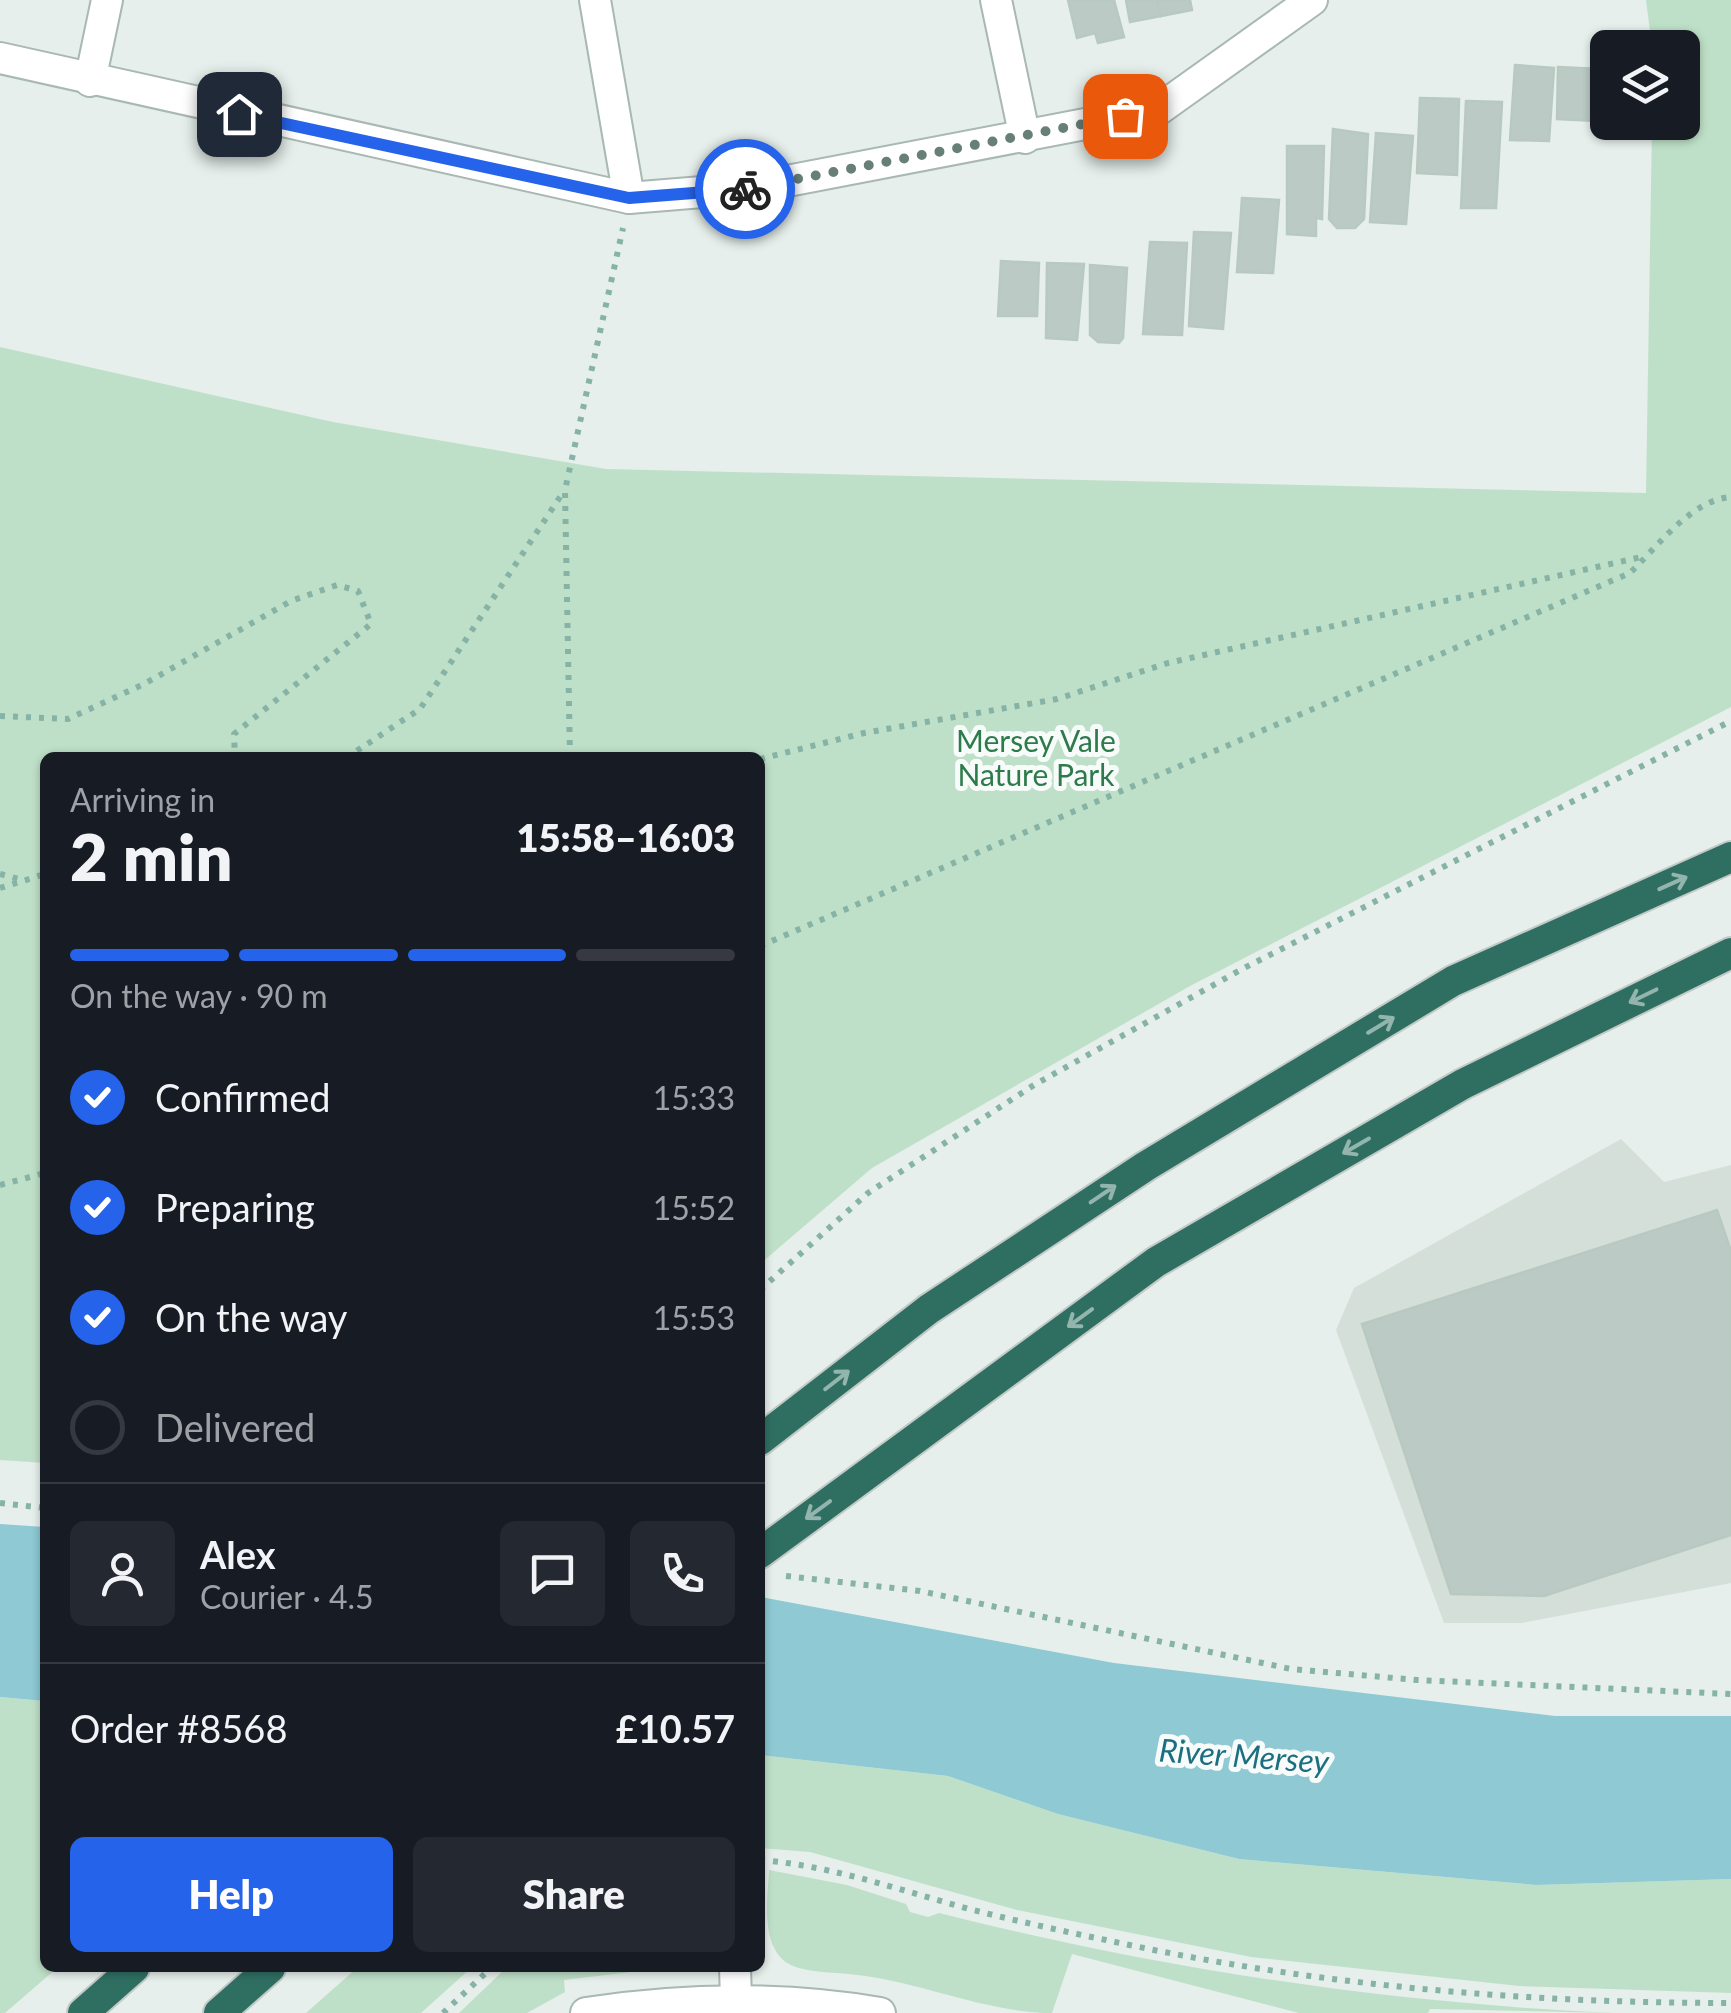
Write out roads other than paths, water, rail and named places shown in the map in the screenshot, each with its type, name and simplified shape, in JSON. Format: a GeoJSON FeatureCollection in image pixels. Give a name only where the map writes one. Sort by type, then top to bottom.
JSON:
{"type":"FeatureCollection","features":[{"type":"Feature","properties":{"kind":"highway"},"geometry":{"type":"LineString","coordinates":[[765,1436],[929,1309],[1146,1166],[1350,1042],[1453,981],[1731,857]]}},
{"type":"Feature","properties":{"kind":"highway"},"geometry":{"type":"LineString","coordinates":[[769,1564],[1156,1262],[1463,1084],[1731,953]]}},
{"type":"Feature","properties":{"kind":"highway"},"geometry":{"type":"LineString","coordinates":[[83,2013],[129,1972]]}},
{"type":"Feature","properties":{"kind":"highway"},"geometry":{"type":"LineString","coordinates":[[219,2013],[265,1972]]}},
{"type":"Feature","properties":{"kind":"street"},"geometry":{"type":"LineString","coordinates":[[90,81],[107,0]]}},
{"type":"Feature","properties":{"kind":"street"},"geometry":{"type":"LineString","coordinates":[[595,0],[629,198]]}},
{"type":"Feature","properties":{"kind":"street"},"geometry":{"type":"LineString","coordinates":[[996,0],[1025,138]]}},
{"type":"Feature","properties":{"kind":"street"},"geometry":{"type":"LineString","coordinates":[[0,58],[629,198],[752,188],[1158,110],[1312,0]]}},
{"type":"Feature","properties":{"kind":"street"},"geometry":{"type":"LineString","coordinates":[[735,1972],[736,1999]]}},
{"type":"Feature","properties":{"kind":"street"},"geometry":{"type":"LineString","coordinates":[[586,2013],[736,1999],[812,2003],[880,2013]]}},
{"type":"Feature","properties":{"kind":"water"},"geometry":{"type":"Polygon","coordinates":[[[0,1524],[40,1527],[40,1701],[0,1697],[0,1524]]]}},
{"type":"Feature","properties":{"kind":"water","name":"River Mersey"},"geometry":{"type":"Polygon","coordinates":[[[765,1598],[1114,1663],[1555,1716],[1731,1716],[1731,1879],[1536,1885],[1239,1859],[1058,1814],[948,1776],[765,1756],[765,1598]]]}},
{"type":"Feature","properties":{"kind":"park label","name":"Mersey Vale Nature Park"},"geometry":{"type":"Point","coordinates":[1036,757]}}]}
